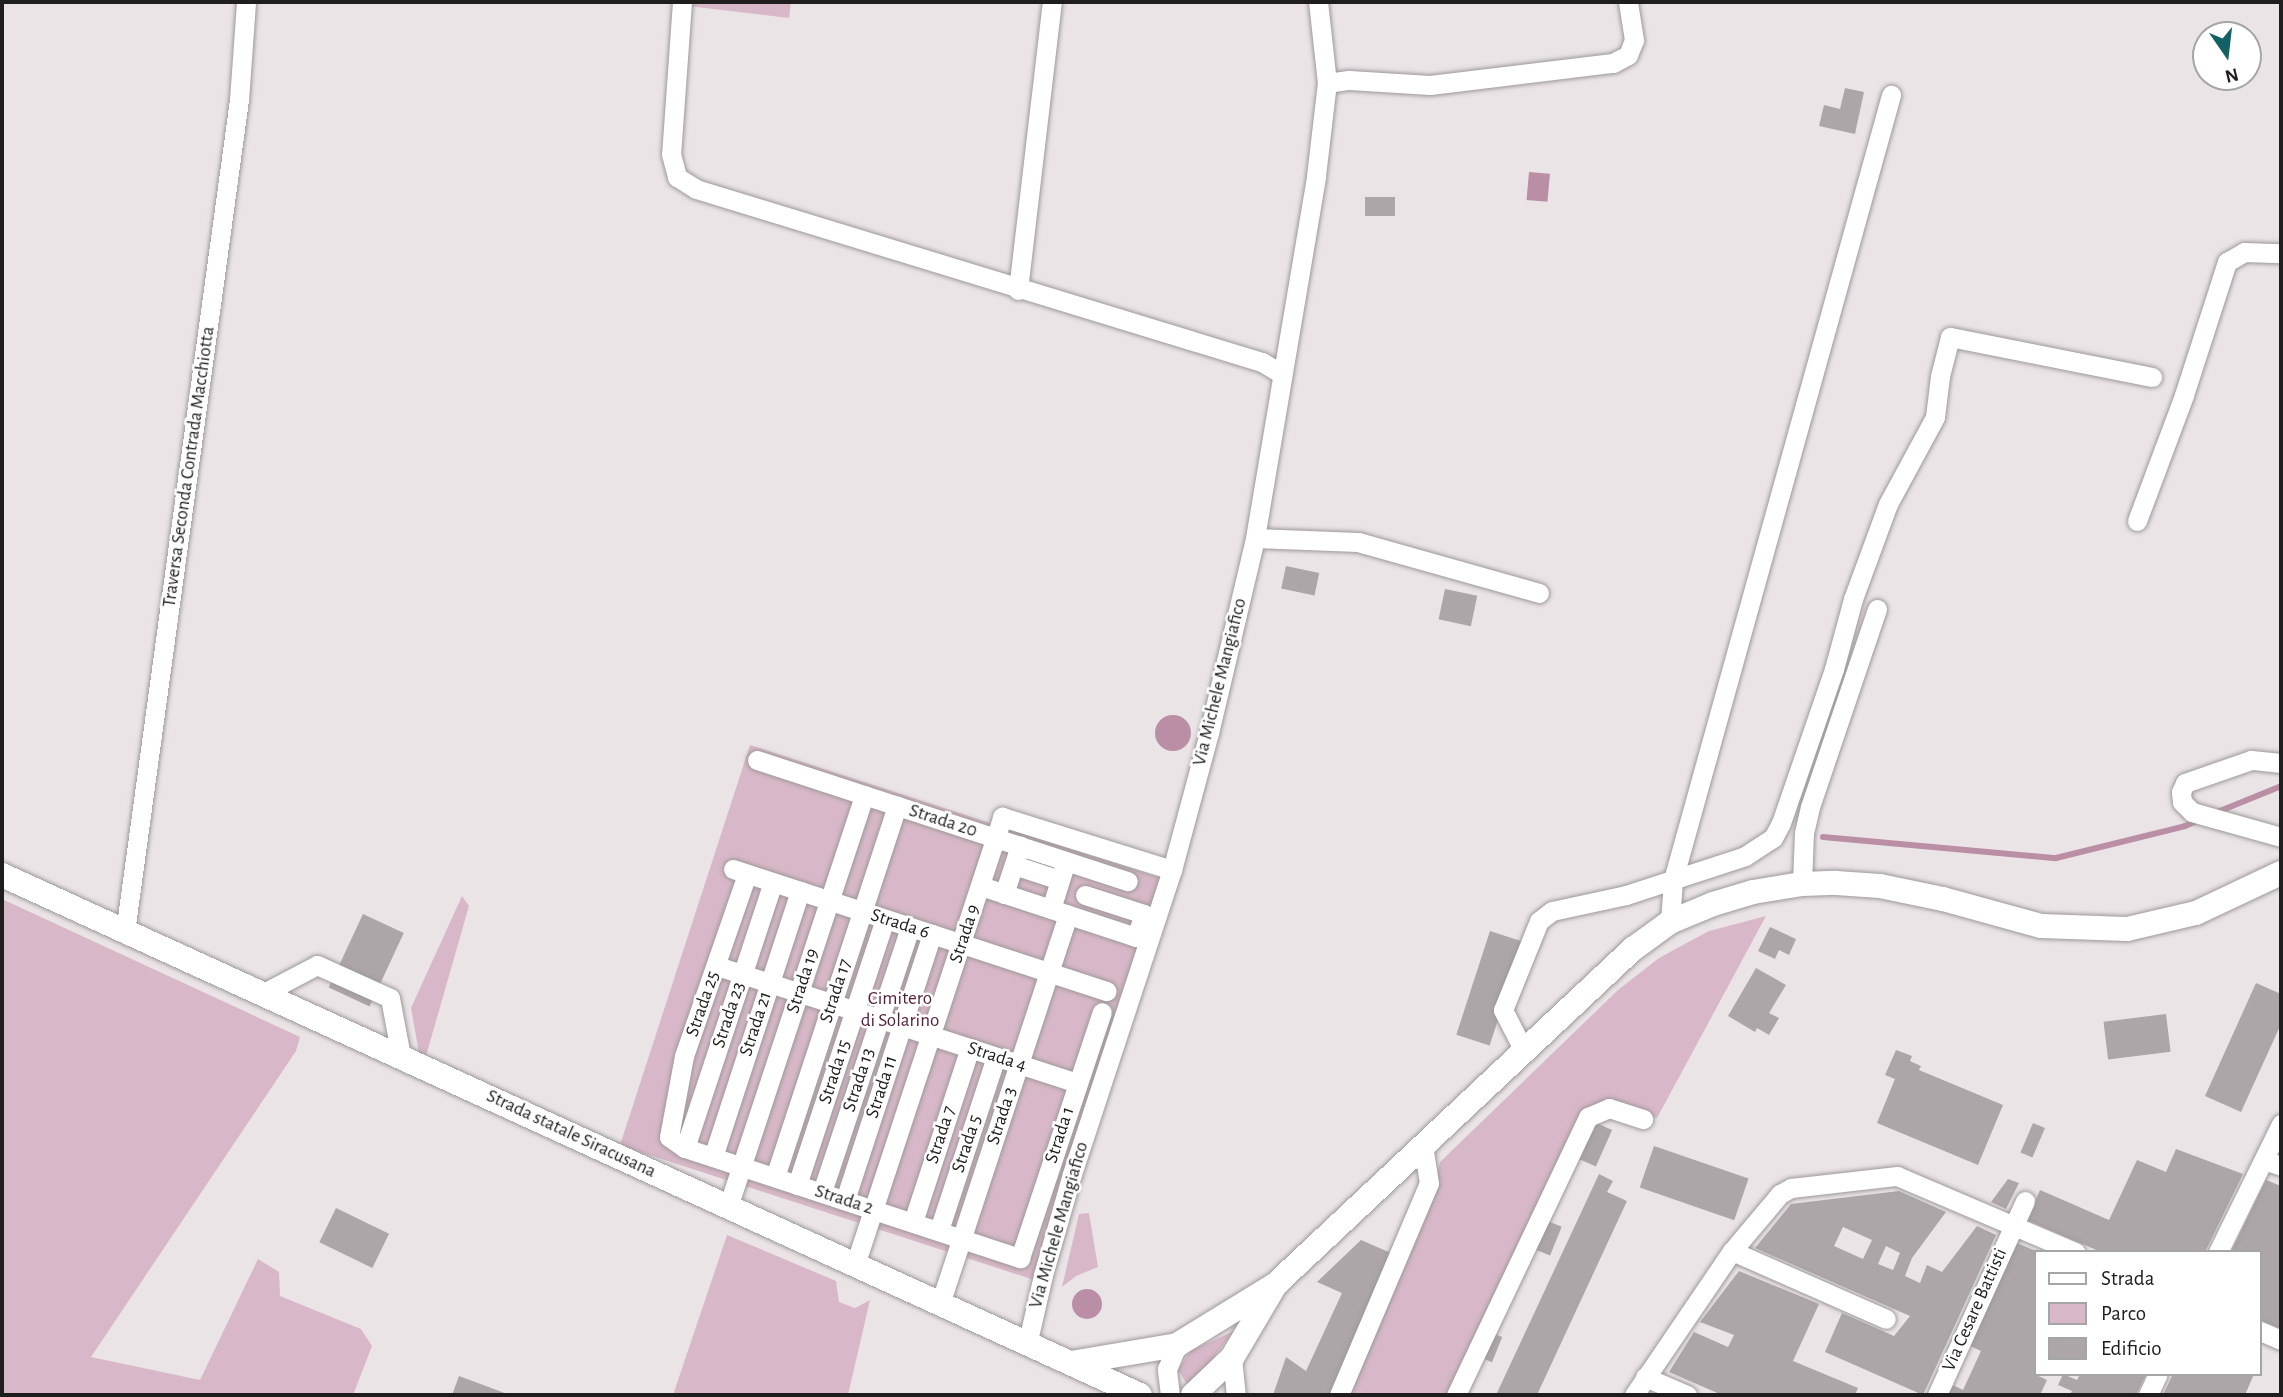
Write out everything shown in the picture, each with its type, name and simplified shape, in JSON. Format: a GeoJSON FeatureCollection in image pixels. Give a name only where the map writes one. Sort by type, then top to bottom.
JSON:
{"type":"FeatureCollection","features":[{"type":"Feature","properties":{"kind":"main road"},"geometry":{"type":"LineString","coordinates":[[1071,1363],[1177,1345],[1276,1284],[1522,1049],[1633,949],[1670,922],[1753,892],[1801,884],[1880,886],[1943,899],[2041,926],[2127,929],[2196,913],[2281,873]]}},
{"type":"Feature","properties":{"kind":"main road","name":"Strada statale Siracusana"},"geometry":{"type":"LineString","coordinates":[[2,875],[1140,1395]]}},
{"type":"Feature","properties":{"kind":"main road"},"geometry":{"type":"LineString","coordinates":[[1193,1395],[1232,1357],[1276,1284]]}},
{"type":"Feature","properties":{"kind":"street","name":"Traversa Seconda Contrada Macchiotta"},"geometry":{"type":"LineString","coordinates":[[125,932],[237,113],[246,2]]}},
{"type":"Feature","properties":{"kind":"street"},"geometry":{"type":"LineString","coordinates":[[682,2],[671,154],[677,177],[696,190],[1262,362],[1280,373]]}},
{"type":"Feature","properties":{"kind":"street"},"geometry":{"type":"LineString","coordinates":[[1018,290],[1052,2]]}},
{"type":"Feature","properties":{"kind":"street","name":"Via Michele Mangiafico"},"geometry":{"type":"LineString","coordinates":[[1027,1345],[1042,1275],[1072,1174],[1172,870],[1209,733],[1255,538],[1271,453],[1280,373],[1316,176],[1327,83],[1318,2]]}},
{"type":"Feature","properties":{"kind":"street"},"geometry":{"type":"LineString","coordinates":[[1327,83],[1349,80],[1430,85],[1613,63],[1628,55],[1634,40],[1628,2]]}},
{"type":"Feature","properties":{"kind":"street"},"geometry":{"type":"LineString","coordinates":[[1670,922],[1673,880],[1891,95]]}},
{"type":"Feature","properties":{"kind":"street"},"geometry":{"type":"LineString","coordinates":[[2137,520],[2184,395],[2227,262],[2244,252],[2281,253]]}},
{"type":"Feature","properties":{"kind":"street"},"geometry":{"type":"LineString","coordinates":[[1522,1049],[1503,1010],[1539,920],[1552,911],[1606,901],[1745,856],[1773,838],[1781,823],[1870,551],[1888,504],[1935,417],[1940,376],[1951,337],[2152,377]]}},
{"type":"Feature","properties":{"kind":"street"},"geometry":{"type":"LineString","coordinates":[[1255,538],[1358,542],[1539,593]]}},
{"type":"Feature","properties":{"kind":"street"},"geometry":{"type":"LineString","coordinates":[[1801,884],[1804,833],[1810,807],[1877,609]]}},
{"type":"Feature","properties":{"kind":"street","name":"Strada 20"},"geometry":{"type":"LineString","coordinates":[[757,760],[1128,881]]}},
{"type":"Feature","properties":{"kind":"street"},"geometry":{"type":"LineString","coordinates":[[2281,763],[2251,760],[2185,783],[2180,792],[2182,802],[2192,812],[2281,837]]}},
{"type":"Feature","properties":{"kind":"street","name":"Strada 19"},"geometry":{"type":"LineString","coordinates":[[728,1207],[864,795]]}},
{"type":"Feature","properties":{"kind":"street","name":"Strada 17"},"geometry":{"type":"LineString","coordinates":[[775,1177],[897,806]]}},
{"type":"Feature","properties":{"kind":"street","name":"Strada 9"},"geometry":{"type":"LineString","coordinates":[[855,1265],[1002,817],[1172,870]]}},
{"type":"Feature","properties":{"kind":"street"},"geometry":{"type":"LineString","coordinates":[[1009,881],[1020,846]]}},
{"type":"Feature","properties":{"kind":"street"},"geometry":{"type":"LineString","coordinates":[[1066,861],[1068,903]]}},
{"type":"Feature","properties":{"kind":"street"},"geometry":{"type":"LineString","coordinates":[[1068,903],[1094,870]]}},
{"type":"Feature","properties":{"kind":"street","name":"Strada 6"},"geometry":{"type":"LineString","coordinates":[[740,872],[1107,991]]}},
{"type":"Feature","properties":{"kind":"street","name":"Strada 25"},"geometry":{"type":"LineString","coordinates":[[677,1143],[684,1056],[716,965],[740,872]]}},
{"type":"Feature","properties":{"kind":"street"},"geometry":{"type":"LineString","coordinates":[[981,886],[1009,881],[1140,926]]}},
{"type":"Feature","properties":{"kind":"street","name":"Strada 23"},"geometry":{"type":"LineString","coordinates":[[677,1143],[743,974],[773,882]]}},
{"type":"Feature","properties":{"kind":"street","name":"Strada 21"},"geometry":{"type":"LineString","coordinates":[[713,1157],[800,891]]}},
{"type":"Feature","properties":{"kind":"street","name":"Strada 3"},"geometry":{"type":"LineString","coordinates":[[940,1304],[1049,972],[1068,903]]}},
{"type":"Feature","properties":{"kind":"street","name":"Strada 15"},"geometry":{"type":"LineString","coordinates":[[797,1185],[885,919]]}},
{"type":"Feature","properties":{"kind":"street","name":"Strada 13"},"geometry":{"type":"LineString","coordinates":[[822,1192],[909,927]]}},
{"type":"Feature","properties":{"kind":"street","name":"Strada 11"},"geometry":{"type":"LineString","coordinates":[[845,1200],[933,934]]}},
{"type":"Feature","properties":{"kind":"street"},"geometry":{"type":"LineString","coordinates":[[262,994],[317,965],[330,970],[390,998],[401,1056]]}},
{"type":"Feature","properties":{"kind":"street","name":"Strada 4"},"geometry":{"type":"LineString","coordinates":[[716,965],[1077,1083]]}},
{"type":"Feature","properties":{"kind":"street","name":"Strada 1"},"geometry":{"type":"LineString","coordinates":[[1020,1258],[1102,1012]]}},
{"type":"Feature","properties":{"kind":"street","name":"Strada 7"},"geometry":{"type":"LineString","coordinates":[[913,1222],[970,1048]]}},
{"type":"Feature","properties":{"kind":"street","name":"Strada 5"},"geometry":{"type":"LineString","coordinates":[[939,1230],[996,1057]]}},
{"type":"Feature","properties":{"kind":"street"},"geometry":{"type":"LineString","coordinates":[[1456,1395],[1588,1117],[1609,1108],[1643,1119]]}},
{"type":"Feature","properties":{"kind":"street"},"geometry":{"type":"LineString","coordinates":[[2219,1250],[2273,1163],[2281,1124]]}},
{"type":"Feature","properties":{"kind":"street","name":"Strada 2"},"geometry":{"type":"LineString","coordinates":[[677,1143],[1020,1258]]}},
{"type":"Feature","properties":{"kind":"street"},"geometry":{"type":"LineString","coordinates":[[1339,1395],[1429,1183],[1423,1144]]}},
{"type":"Feature","properties":{"kind":"street"},"geometry":{"type":"LineString","coordinates":[[1634,1395],[1732,1251],[1780,1194],[1791,1188],[1897,1175],[2070,1250]]}},
{"type":"Feature","properties":{"kind":"street","name":"Via Cesare Battisti"},"geometry":{"type":"LineString","coordinates":[[1937,1395],[2025,1201]]}},
{"type":"Feature","properties":{"kind":"street"},"geometry":{"type":"LineString","coordinates":[[1732,1251],[1886,1319]]}},
{"type":"Feature","properties":{"kind":"street"},"geometry":{"type":"LineString","coordinates":[[2262,1332],[2281,1340]]}},
{"type":"Feature","properties":{"kind":"street"},"geometry":{"type":"LineString","coordinates":[[1170,1395],[1167,1369],[1177,1345]]}},
{"type":"Feature","properties":{"kind":"street"},"geometry":{"type":"LineString","coordinates":[[1232,1357],[1236,1395]]}},
{"type":"Feature","properties":{"kind":"street"},"geometry":{"type":"LineString","coordinates":[[2148,1395],[2157,1376]]}},
{"type":"Feature","properties":{"kind":"street"},"geometry":{"type":"LineString","coordinates":[[1645,1377],[1687,1395]]}},
{"type":"Feature","properties":{"kind":"green space"},"geometry":{"type":"Polygon","coordinates":[[[689,2],[791,2],[789,18],[688,6],[689,2]]]}},
{"type":"Feature","properties":{"kind":"green space","name":"Cimitero di Solarino"},"geometry":{"type":"Polygon","coordinates":[[[750,745],[1163,879],[1033,1280],[620,1145],[750,745]]]}},
{"type":"Feature","properties":{"kind":"green space"},"geometry":{"type":"Polygon","coordinates":[[[462,896],[469,906],[426,1056],[419,1053],[411,1008],[462,896]]]}},
{"type":"Feature","properties":{"kind":"green space"},"geometry":{"type":"Polygon","coordinates":[[[2,899],[300,1037],[296,1051],[91,1357],[200,1380],[258,1259],[279,1272],[280,1296],[361,1329],[372,1346],[353,1395],[2,1395],[2,899]]]}},
{"type":"Feature","properties":{"kind":"green space"},"geometry":{"type":"Polygon","coordinates":[[[1766,916],[1657,1118],[1601,1103],[1450,1395],[1345,1395],[1435,1184],[1440,1162],[1618,990],[1659,958],[1709,931],[1766,916]]]}},
{"type":"Feature","properties":{"kind":"green space"},"geometry":{"type":"Polygon","coordinates":[[[1089,1213],[1098,1267],[1076,1276],[1062,1287],[1079,1214],[1089,1213]]]}},
{"type":"Feature","properties":{"kind":"green space"},"geometry":{"type":"Polygon","coordinates":[[[727,1235],[836,1281],[839,1302],[855,1308],[870,1300],[848,1395],[673,1395],[727,1235]]]}},
{"type":"Feature","properties":{"kind":"green space"},"geometry":{"type":"Polygon","coordinates":[[[1234,1331],[1195,1381],[1187,1384],[1178,1370],[1190,1351],[1234,1331]]]}},
{"type":"Feature","properties":{"kind":"shaded area"},"geometry":{"type":"Polygon","coordinates":[[[1529,172],[1550,174],[1547,202],[1527,200],[1529,172]]]}},
{"type":"Feature","properties":{"kind":"shaded area"},"geometry":{"type":"Polygon","coordinates":[[[1173,715],[1186,720],[1191,733],[1186,746],[1173,751],[1160,746],[1155,733],[1160,720],[1173,715]]]}},
{"type":"Feature","properties":{"kind":"shaded area"},"geometry":{"type":"Polygon","coordinates":[[[1087,1289],[1097,1294],[1102,1304],[1097,1314],[1087,1319],[1077,1314],[1072,1304],[1077,1294],[1087,1289]]]}},
{"type":"Feature","properties":{"kind":"building"},"geometry":{"type":"Polygon","coordinates":[[[1845,88],[1864,92],[1855,134],[1819,126],[1824,105],[1840,109],[1845,88]]]}},
{"type":"Feature","properties":{"kind":"building"},"geometry":{"type":"Polygon","coordinates":[[[1365,197],[1395,197],[1395,216],[1365,216],[1365,197]]]}},
{"type":"Feature","properties":{"kind":"building"},"geometry":{"type":"Polygon","coordinates":[[[1286,566],[1319,573],[1314,596],[1281,588],[1286,566]]]}},
{"type":"Feature","properties":{"kind":"building"},"geometry":{"type":"Polygon","coordinates":[[[1445,589],[1477,596],[1471,626],[1439,619],[1445,589]]]}},
{"type":"Feature","properties":{"kind":"building"},"geometry":{"type":"Polygon","coordinates":[[[363,914],[404,933],[370,1006],[329,987],[363,914]]]}},
{"type":"Feature","properties":{"kind":"building"},"geometry":{"type":"Polygon","coordinates":[[[1770,927],[1796,939],[1789,955],[1779,950],[1775,959],[1758,951],[1770,927]]]}},
{"type":"Feature","properties":{"kind":"building"},"geometry":{"type":"Polygon","coordinates":[[[1490,931],[1523,942],[1490,1045],[1456,1035],[1490,931]]]}},
{"type":"Feature","properties":{"kind":"building"},"geometry":{"type":"Polygon","coordinates":[[[1756,968],[1786,985],[1769,1013],[1779,1018],[1769,1035],[1757,1028],[1755,1032],[1728,1016],[1756,968]]]}},
{"type":"Feature","properties":{"kind":"building"},"geometry":{"type":"Polygon","coordinates":[[[2256,983],[2281,994],[2281,1024],[2241,1112],[2205,1096],[2256,983]]]}},
{"type":"Feature","properties":{"kind":"building"},"geometry":{"type":"Polygon","coordinates":[[[2166,1014],[2171,1052],[2108,1059],[2103,1022],[2166,1014]]]}},
{"type":"Feature","properties":{"kind":"building"},"geometry":{"type":"Polygon","coordinates":[[[1896,1050],[1912,1056],[1910,1061],[1921,1066],[1919,1070],[2003,1105],[1978,1165],[1877,1123],[1895,1079],[1885,1075],[1896,1050]]]}},
{"type":"Feature","properties":{"kind":"building"},"geometry":{"type":"Polygon","coordinates":[[[1592,1121],[1612,1130],[1596,1166],[1576,1158],[1592,1121]]]}},
{"type":"Feature","properties":{"kind":"building"},"geometry":{"type":"Polygon","coordinates":[[[2033,1123],[2045,1128],[2032,1158],[2020,1152],[2033,1123]]]}},
{"type":"Feature","properties":{"kind":"building"},"geometry":{"type":"Polygon","coordinates":[[[1654,1146],[1749,1179],[1734,1220],[1640,1188],[1654,1146]]]}},
{"type":"Feature","properties":{"kind":"building"},"geometry":{"type":"Polygon","coordinates":[[[2176,1149],[2243,1174],[2206,1250],[2096,1250],[2027,1220],[2040,1190],[2109,1220],[2137,1160],[2166,1172],[2176,1149]]]}},
{"type":"Feature","properties":{"kind":"building"},"geometry":{"type":"Polygon","coordinates":[[[1599,1174],[1613,1181],[1607,1192],[1627,1201],[1537,1395],[1496,1395],[1599,1174]]]}},
{"type":"Feature","properties":{"kind":"building"},"geometry":{"type":"Polygon","coordinates":[[[2008,1179],[2019,1183],[2006,1209],[1991,1202],[2008,1179]]]}},
{"type":"Feature","properties":{"kind":"building"},"geometry":{"type":"Polygon","coordinates":[[[2266,1180],[2281,1186],[2281,1329],[2262,1321],[2262,1250],[2232,1250],[2266,1180]]]}},
{"type":"Feature","properties":{"kind":"building"},"geometry":{"type":"Polygon","coordinates":[[[1899,1191],[1946,1212],[1912,1258],[1905,1276],[1920,1283],[1927,1265],[1942,1272],[1977,1226],[1996,1235],[1923,1395],[1825,1352],[1842,1313],[1894,1336],[1910,1316],[1755,1248],[1791,1204],[1899,1191]],[[1843,1227],[1834,1246],[1863,1259],[1872,1240],[1843,1227]],[[1886,1246],[1878,1264],[1893,1270],[1900,1253],[1886,1246]]]}},
{"type":"Feature","properties":{"kind":"building"},"geometry":{"type":"Polygon","coordinates":[[[336,1208],[389,1234],[372,1268],[319,1242],[336,1208]]]}},
{"type":"Feature","properties":{"kind":"building"},"geometry":{"type":"Polygon","coordinates":[[[1545,1220],[1562,1227],[1550,1255],[1533,1249],[1545,1220]]]}},
{"type":"Feature","properties":{"kind":"building"},"geometry":{"type":"Polygon","coordinates":[[[1361,1240],[1391,1253],[1333,1395],[1273,1395],[1286,1357],[1306,1371],[1342,1293],[1317,1282],[1361,1240]]]}},
{"type":"Feature","properties":{"kind":"building"},"geometry":{"type":"Polygon","coordinates":[[[2017,1243],[2035,1251],[2034,1374],[2047,1380],[2040,1395],[1948,1395],[1953,1385],[1963,1390],[1981,1351],[1970,1346],[2017,1243]]]}},
{"type":"Feature","properties":{"kind":"building"},"geometry":{"type":"Polygon","coordinates":[[[1739,1271],[1819,1304],[1793,1361],[1858,1388],[1855,1395],[1722,1395],[1669,1372],[1694,1332],[1728,1347],[1734,1335],[1700,1322],[1739,1271]]]}},
{"type":"Feature","properties":{"kind":"building"},"geometry":{"type":"Polygon","coordinates":[[[1492,1333],[1502,1337],[1492,1362],[1482,1358],[1492,1333]]]}},
{"type":"Feature","properties":{"kind":"building"},"geometry":{"type":"Polygon","coordinates":[[[459,1376],[510,1395],[452,1395],[459,1376]]]}},
{"type":"Feature","properties":{"kind":"building"},"geometry":{"type":"Polygon","coordinates":[[[2062,1376],[2077,1380],[2079,1376],[2145,1376],[2136,1395],[2070,1395],[2072,1391],[2058,1385],[2062,1376]]]}},
{"type":"Feature","properties":{"kind":"building"},"geometry":{"type":"Polygon","coordinates":[[[2172,1376],[2253,1376],[2245,1395],[2163,1395],[2172,1376]]]}},
{"type":"Feature","properties":{"kind":"waterway"},"geometry":{"type":"LineString","coordinates":[[2215,813],[2281,786]]}},
{"type":"Feature","properties":{"kind":"waterway"},"geometry":{"type":"LineString","coordinates":[[1823,837],[2056,858],[2185,826],[2199,820]]}}]}
